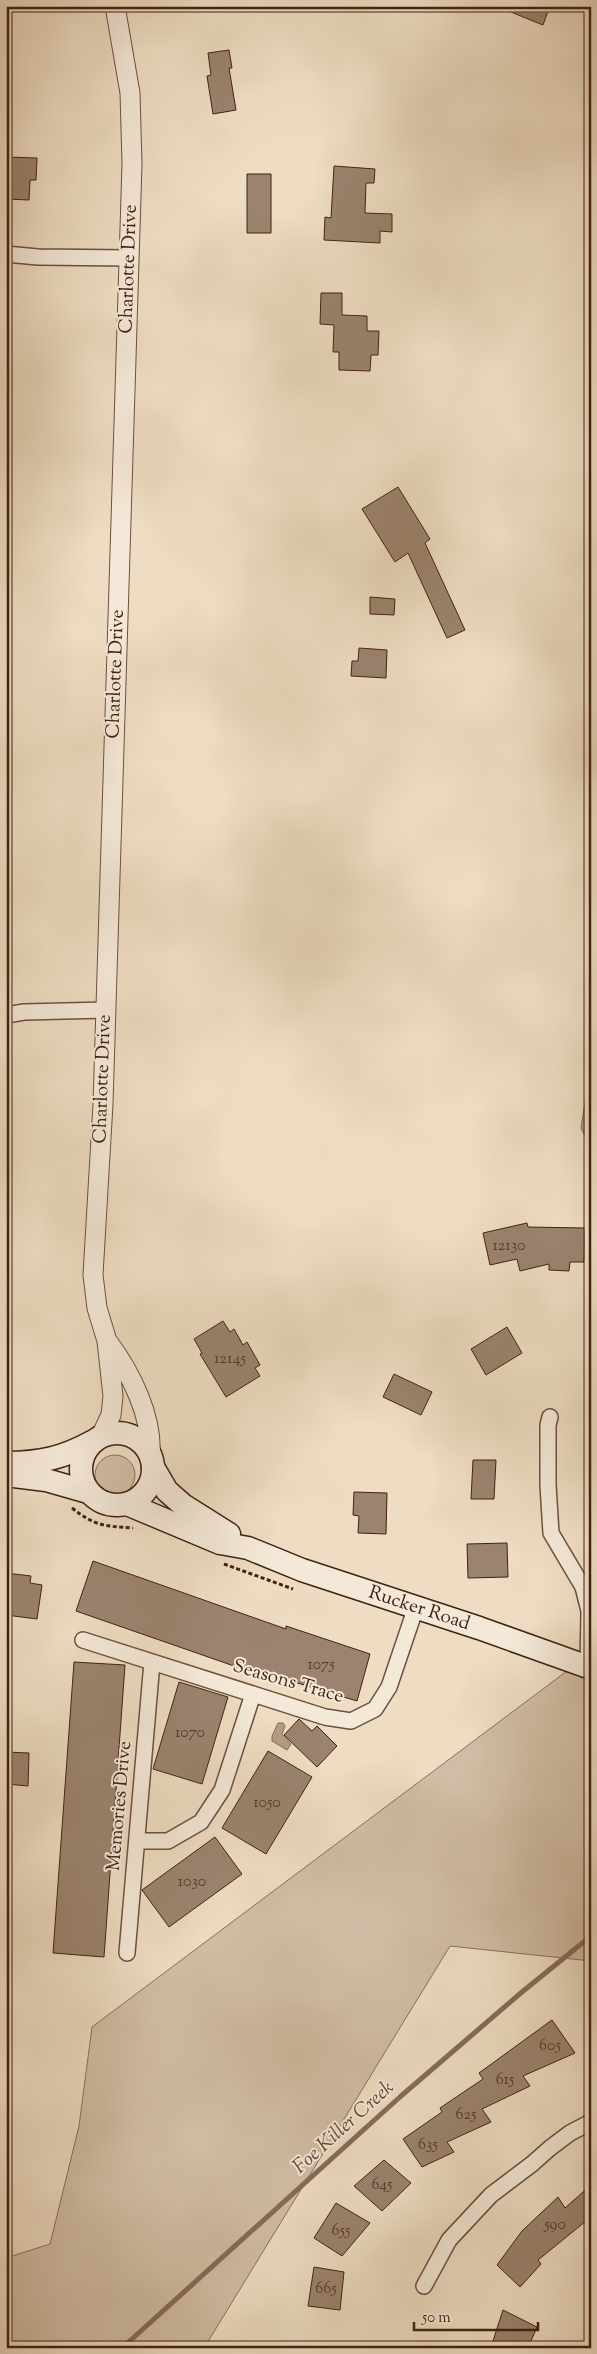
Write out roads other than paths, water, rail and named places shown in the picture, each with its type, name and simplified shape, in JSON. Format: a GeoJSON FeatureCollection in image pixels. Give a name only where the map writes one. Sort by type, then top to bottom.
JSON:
{"type":"FeatureCollection","features":[{"type":"Feature","properties":{"kind":"main road"},"geometry":{"type":"LineString","coordinates":[[6,1463],[27,1463],[69,1455],[97,1439],[115,1433],[127,1434],[147,1448],[152,1462],[151,1483],[144,1494],[127,1504],[111,1506],[99,1502],[88,1492],[83,1484],[80,1473],[81,1461],[85,1450],[97,1439]]}},
{"type":"Feature","properties":{"kind":"main road","name":"Rucker Road"},"geometry":{"type":"LineString","coordinates":[[152,1462],[167,1491],[177,1500],[248,1548]]}},
{"type":"Feature","properties":{"kind":"main road"},"geometry":{"type":"LineString","coordinates":[[6,1475],[46,1480],[88,1492]]}},
{"type":"Feature","properties":{"kind":"main road","name":"Rucker Road"},"geometry":{"type":"LineString","coordinates":[[127,1504],[220,1542],[248,1548],[302,1570],[589,1667]]}},
{"type":"Feature","properties":{"kind":"street","name":"Charlotte Drive"},"geometry":{"type":"LineString","coordinates":[[97,1439],[111,1415],[113,1396],[107,1342],[97,1308],[93,1275],[103,1104],[132,164],[130,93],[115,6]]}},
{"type":"Feature","properties":{"kind":"street"},"geometry":{"type":"LineString","coordinates":[[6,254],[38,257],[129,258]]}},
{"type":"Feature","properties":{"kind":"street"},"geometry":{"type":"LineString","coordinates":[[6,1015],[24,1012],[106,1010]]}},
{"type":"Feature","properties":{"kind":"street","name":"Charlotte Drive"},"geometry":{"type":"LineString","coordinates":[[107,1342],[118,1355],[147,1415],[152,1439],[152,1462]]}},
{"type":"Feature","properties":{"kind":"street"},"geometry":{"type":"LineString","coordinates":[[550,1417],[548,1485],[551,1534],[583,1587],[589,1611],[589,1667]]}},
{"type":"Feature","properties":{"kind":"street","name":"Seasons Trace"},"geometry":{"type":"LineString","coordinates":[[83,1640],[324,1717],[351,1721],[375,1709],[389,1687],[416,1608]]}},
{"type":"Feature","properties":{"kind":"street","name":"Memories Drive"},"geometry":{"type":"LineString","coordinates":[[127,1954],[152,1662]]}},
{"type":"Feature","properties":{"kind":"street"},"geometry":{"type":"LineString","coordinates":[[136,1841],[168,1841],[201,1822],[222,1790],[253,1694]]}},
{"type":"Feature","properties":{"kind":"street"},"geometry":{"type":"LineString","coordinates":[[424,2286],[449,2240],[491,2195],[556,2143],[591,2122]]}},
{"type":"Feature","properties":{"kind":"waterway","name":"Foe Killer Creek"},"geometry":{"type":"LineString","coordinates":[[122,2348],[401,2096],[522,1992],[591,1936]]}}]}
